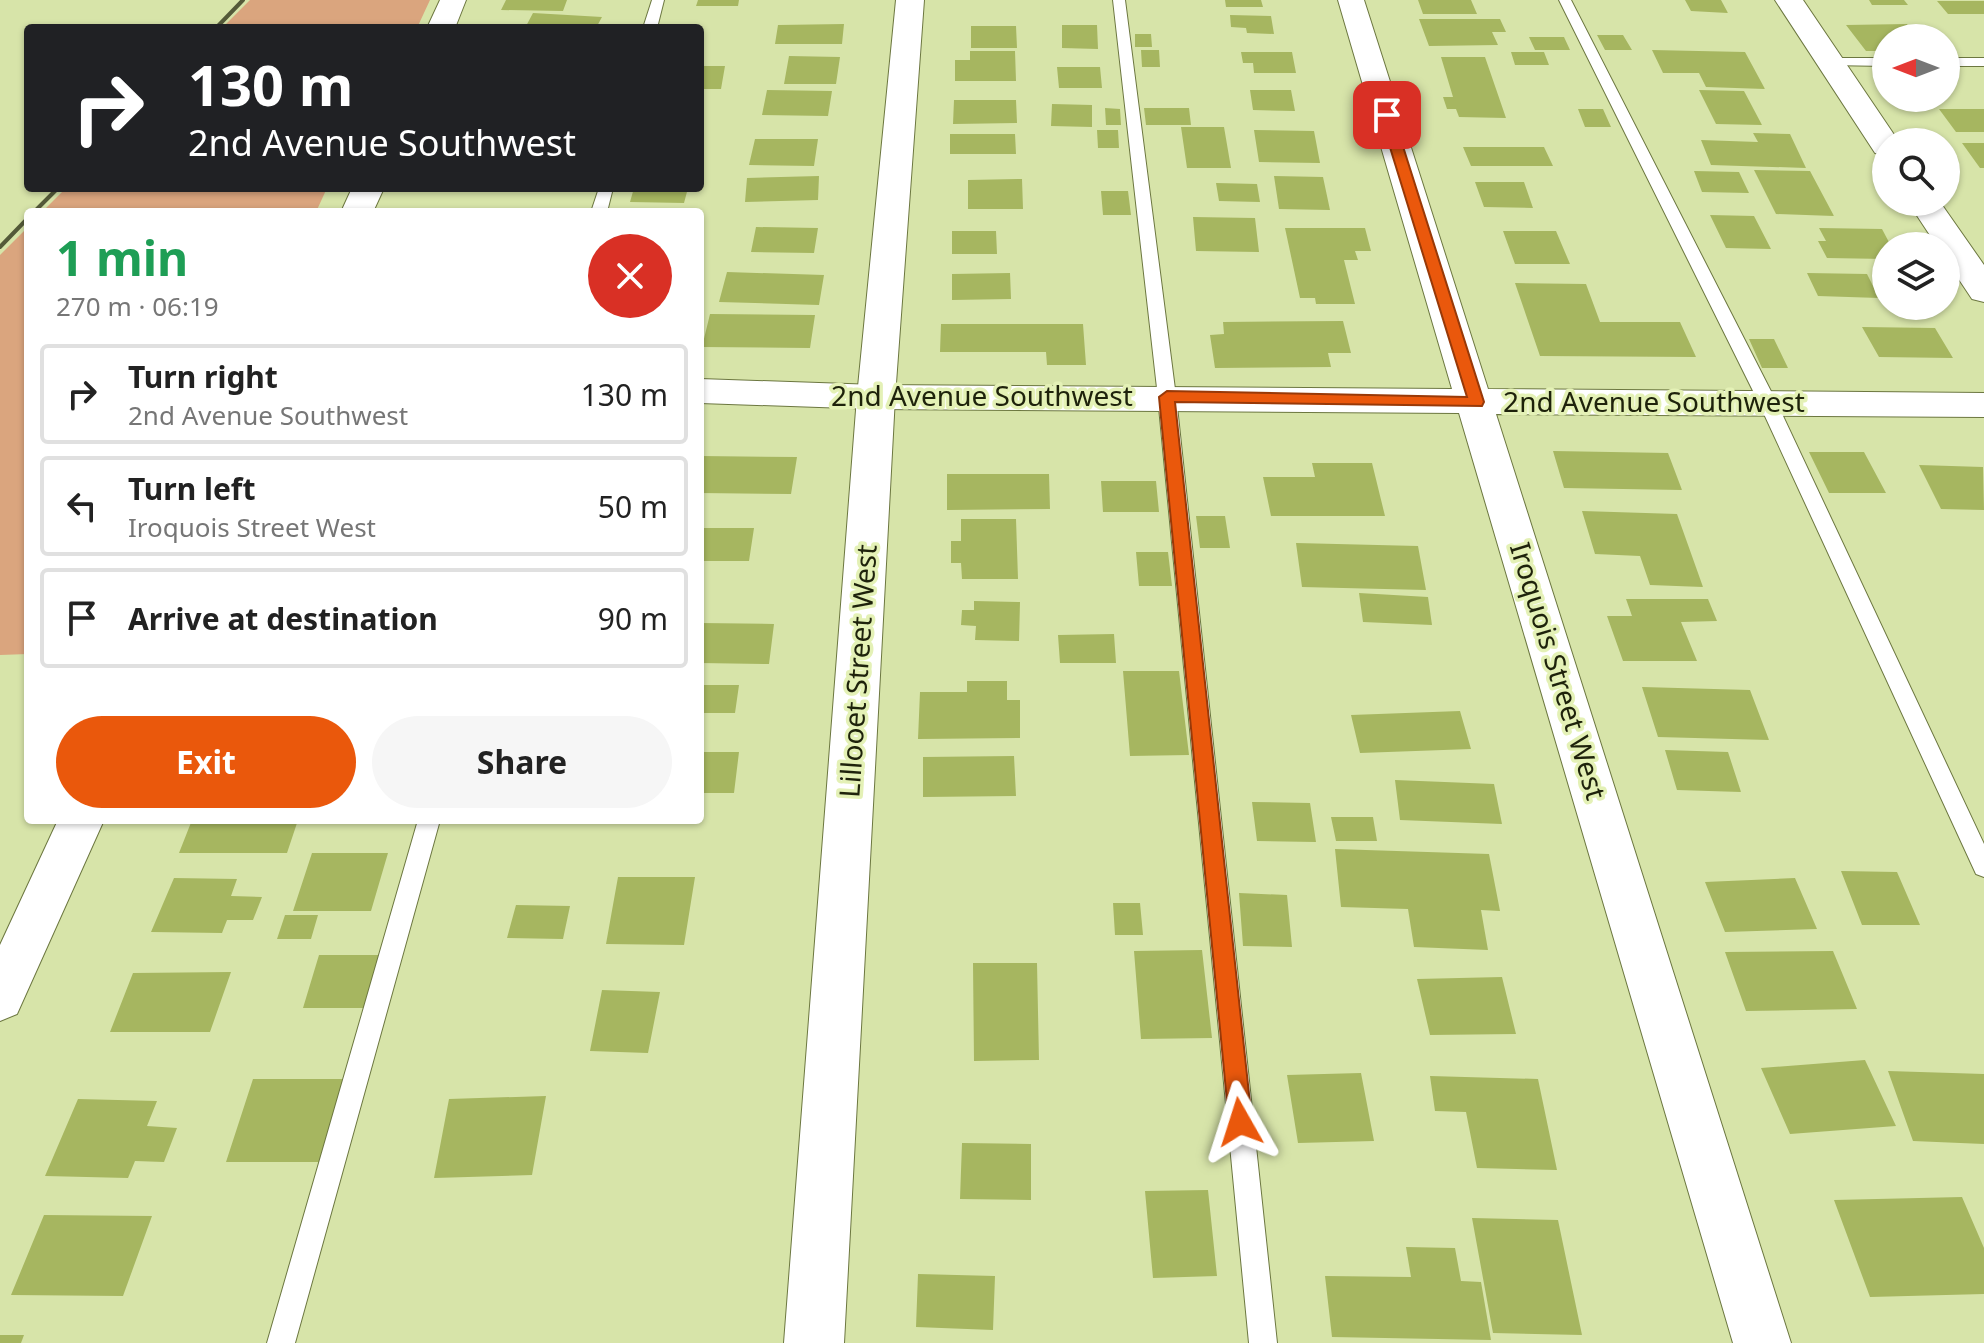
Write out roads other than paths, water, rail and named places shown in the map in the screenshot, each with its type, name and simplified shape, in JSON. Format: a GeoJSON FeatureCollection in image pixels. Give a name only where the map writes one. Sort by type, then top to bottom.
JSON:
{"type":"FeatureCollection","features":[{"type":"Feature","properties":{"kind":"street"},"geometry":{"type":"LineString","coordinates":[[443,24],[453,0]]}},
{"type":"Feature","properties":{"kind":"street","name":"Lillooet Street West"},"geometry":{"type":"LineString","coordinates":[[814,1343],[876,397],[910,0]]}},
{"type":"Feature","properties":{"kind":"street","name":"Iroquois Street West"},"geometry":{"type":"LineString","coordinates":[[1351,0],[1477,402],[1762,1343]]}},
{"type":"Feature","properties":{"kind":"street"},"geometry":{"type":"LineString","coordinates":[[1789,0],[1874,128]]}},
{"type":"Feature","properties":{"kind":"street"},"geometry":{"type":"LineString","coordinates":[[1933,216],[1984,291]]}},
{"type":"Feature","properties":{"kind":"street","name":"2nd Avenue Southwest"},"geometry":{"type":"LineString","coordinates":[[704,391],[876,397],[1767,401],[1984,405]]}},
{"type":"Feature","properties":{"kind":"street"},"geometry":{"type":"LineString","coordinates":[[0,998],[79,824]]}},
{"type":"Feature","properties":{"kind":"lane"},"geometry":{"type":"LineString","coordinates":[[651,24],[658,0]]}},
{"type":"Feature","properties":{"kind":"lane"},"geometry":{"type":"LineString","coordinates":[[1119,0],[1167,397],[1263,1343]]}},
{"type":"Feature","properties":{"kind":"lane"},"geometry":{"type":"LineString","coordinates":[[1565,0],[1767,401],[1984,867]]}},
{"type":"Feature","properties":{"kind":"lane"},"geometry":{"type":"LineString","coordinates":[[1829,61],[1872,62]]}},
{"type":"Feature","properties":{"kind":"lane"},"geometry":{"type":"LineString","coordinates":[[1960,62],[1984,62]]}},
{"type":"Feature","properties":{"kind":"lane"},"geometry":{"type":"LineString","coordinates":[[281,1343],[428,824]]}},
{"type":"Feature","properties":{"kind":"railway"},"geometry":{"type":"LineString","coordinates":[[220,24],[243,0]]}},
{"type":"Feature","properties":{"kind":"railway"},"geometry":{"type":"LineString","coordinates":[[38,208],[54,192]]}},
{"type":"Feature","properties":{"kind":"railway"},"geometry":{"type":"LineString","coordinates":[[0,247],[24,222]]}}]}
